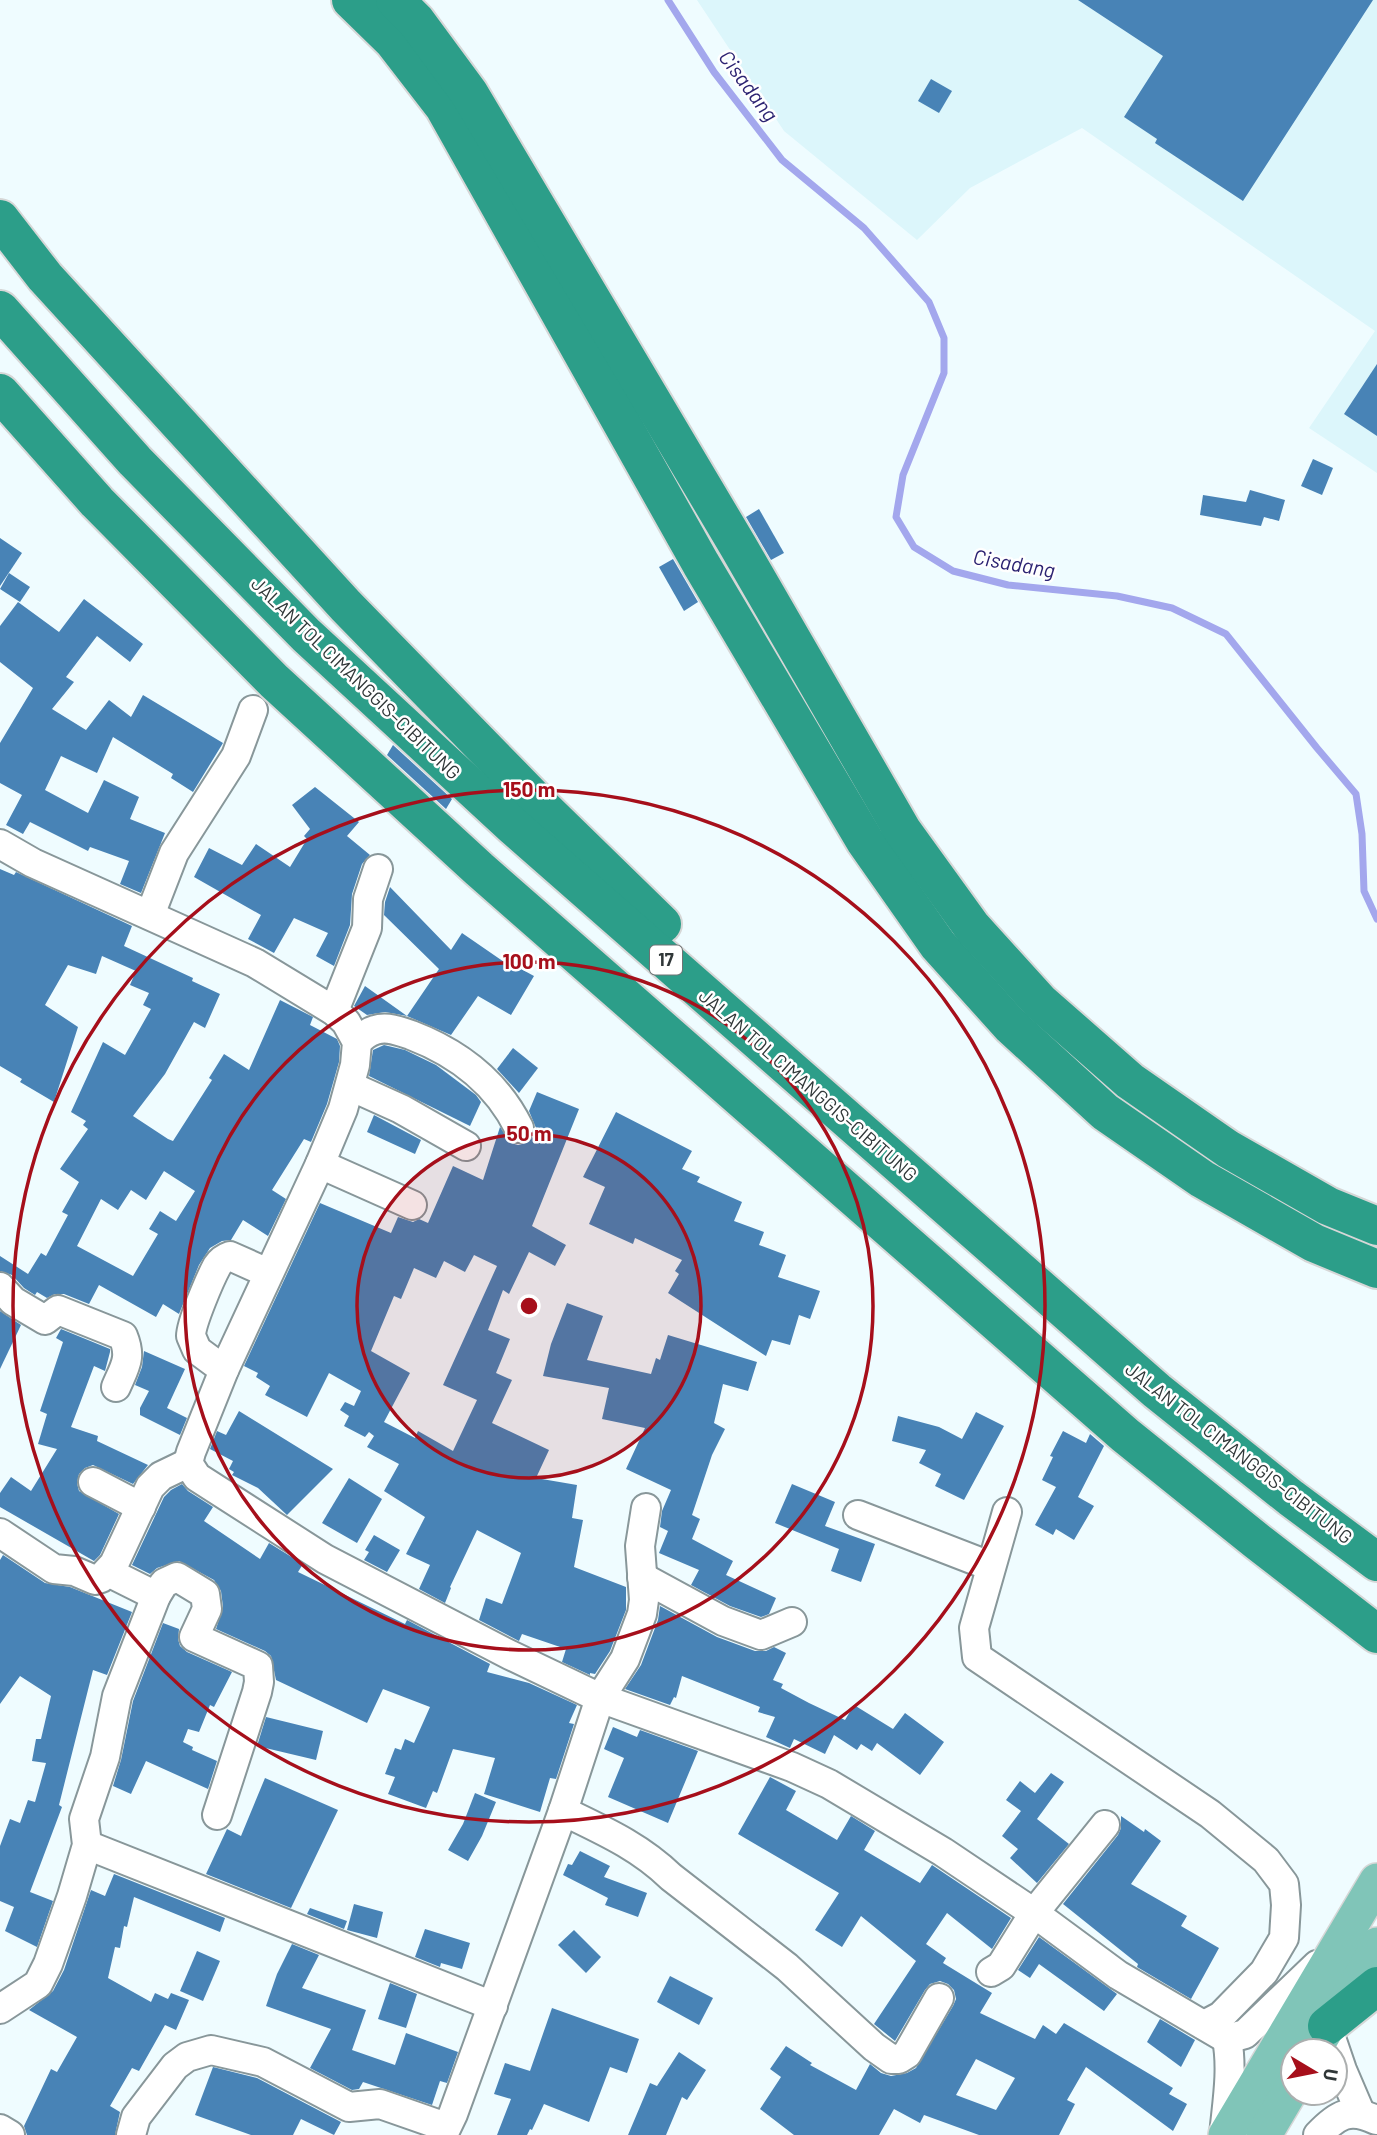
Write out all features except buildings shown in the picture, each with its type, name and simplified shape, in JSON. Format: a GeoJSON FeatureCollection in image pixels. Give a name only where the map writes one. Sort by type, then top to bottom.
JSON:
{"type":"FeatureCollection","features":[{"type":"Feature","properties":{"kind":"highway"},"geometry":{"type":"LineString","coordinates":[[351,0],[393,41],[444,107],[701,564],[865,841],[938,945],[1011,1026],[1105,1112],[1202,1179],[1314,1243],[1377,1269]]}},
{"type":"Feature","properties":{"kind":"highway"},"geometry":{"type":"LineString","coordinates":[[395,0],[416,21],[469,93],[902,830],[972,927],[1040,1002],[1130,1081],[1228,1149],[1328,1206],[1377,1226]]}},
{"type":"Feature","properties":{"kind":"highway"},"geometry":{"type":"LineString","coordinates":[[0,219],[45,277],[346,606],[544,809],[971,1228]]}},
{"type":"Feature","properties":{"kind":"highway","name":"JALAN TOL CIMANGGIS–CIBITUNG"},"geometry":{"type":"LineString","coordinates":[[0,310],[135,461],[306,635],[514,827],[1157,1391],[1291,1498],[1377,1562]]}},
{"type":"Feature","properties":{"kind":"highway"},"geometry":{"type":"LineString","coordinates":[[0,393],[97,502],[274,681],[479,869],[1125,1434],[1377,1634]]}},
{"type":"Feature","properties":{"kind":"highway"},"geometry":{"type":"LineString","coordinates":[[1322,2037],[1377,1986]]}},
{"type":"Feature","properties":{"kind":"main road"},"geometry":{"type":"LineString","coordinates":[[1225,2135],[1377,1881]]}},
{"type":"Feature","properties":{"kind":"main road"},"geometry":{"type":"LineString","coordinates":[[1321,2037],[1377,1945]]}},
{"type":"Feature","properties":{"kind":"main road"},"geometry":{"type":"LineString","coordinates":[[1264,2135],[1280,2107]]}},
{"type":"Feature","properties":{"kind":"street"},"geometry":{"type":"LineString","coordinates":[[150,915],[174,853],[236,756],[253,710]]}},
{"type":"Feature","properties":{"kind":"street"},"geometry":{"type":"LineString","coordinates":[[0,844],[33,863],[255,963],[334,1011],[346,1022],[357,1042],[350,1086],[320,1164],[224,1370],[191,1452],[188,1463],[197,1478],[325,1559],[462,1631],[600,1698],[792,1767],[830,1784],[943,1852],[1034,1913],[1118,1975],[1215,2032],[1230,2053],[1225,2135]]}},
{"type":"Feature","properties":{"kind":"street"},"geometry":{"type":"LineString","coordinates":[[334,1011],[367,928],[368,899],[378,869]]}},
{"type":"Feature","properties":{"kind":"street"},"geometry":{"type":"LineString","coordinates":[[357,1042],[374,1030],[385,1028],[427,1041],[453,1055],[482,1078],[510,1110],[519,1128]]}},
{"type":"Feature","properties":{"kind":"street"},"geometry":{"type":"LineString","coordinates":[[350,1086],[401,1109],[466,1146]]}},
{"type":"Feature","properties":{"kind":"street"},"geometry":{"type":"LineString","coordinates":[[320,1164],[412,1205]]}},
{"type":"Feature","properties":{"kind":"street"},"geometry":{"type":"LineString","coordinates":[[224,1370],[197,1350],[191,1339],[191,1331],[217,1267],[223,1258],[230,1256],[268,1273]]}},
{"type":"Feature","properties":{"kind":"street"},"geometry":{"type":"LineString","coordinates":[[0,1287],[13,1301],[45,1320],[58,1310],[123,1336],[129,1351],[116,1387]]}},
{"type":"Feature","properties":{"kind":"street"},"geometry":{"type":"LineString","coordinates":[[0,1533],[54,1569],[74,1571],[95,1580],[108,1572],[150,1487],[160,1476],[188,1463]]}},
{"type":"Feature","properties":{"kind":"street"},"geometry":{"type":"LineString","coordinates":[[93,1482],[141,1507]]}},
{"type":"Feature","properties":{"kind":"street"},"geometry":{"type":"LineString","coordinates":[[131,2135],[136,2117],[176,2066],[187,2057],[211,2050],[263,2062],[349,2107],[380,2104],[445,2131],[563,1811],[600,1698],[625,1659],[635,1634],[644,1600],[640,1546],[646,1508]]}},
{"type":"Feature","properties":{"kind":"street"},"geometry":{"type":"LineString","coordinates":[[1007,1511],[974,1628],[977,1657],[1210,1814],[1266,1860],[1284,1884],[1284,1938],[1264,1972],[1221,2015],[1215,2032]]}},
{"type":"Feature","properties":{"kind":"street"},"geometry":{"type":"LineString","coordinates":[[858,1515],[990,1566]]}},
{"type":"Feature","properties":{"kind":"street"},"geometry":{"type":"LineString","coordinates":[[108,1572],[156,1596]]}},
{"type":"Feature","properties":{"kind":"street"},"geometry":{"type":"LineString","coordinates":[[0,2009],[38,1984],[48,1964],[72,1896],[86,1845],[84,1819],[105,1757],[117,1696],[156,1596],[164,1583],[177,1577],[205,1594],[206,1609],[194,1637],[257,1666],[257,1692],[217,1815]]}},
{"type":"Feature","properties":{"kind":"street"},"geometry":{"type":"LineString","coordinates":[[642,1577],[723,1621],[761,1635],[792,1622]]}},
{"type":"Feature","properties":{"kind":"street"},"geometry":{"type":"LineString","coordinates":[[563,1811],[622,1839],[654,1860],[681,1885],[787,1967],[874,2047],[891,2059],[899,2059],[907,2054],[939,1998]]}},
{"type":"Feature","properties":{"kind":"street"},"geometry":{"type":"LineString","coordinates":[[992,1972],[1001,1966],[1034,1913],[1105,1825]]}},
{"type":"Feature","properties":{"kind":"street"},"geometry":{"type":"LineString","coordinates":[[86,1845],[493,2006]]}},
{"type":"Feature","properties":{"kind":"street"},"geometry":{"type":"LineString","coordinates":[[1215,2032],[1245,2034],[1338,1944]]}},
{"type":"Feature","properties":{"kind":"street"},"geometry":{"type":"LineString","coordinates":[[1349,2082],[1369,2116]]}},
{"type":"Feature","properties":{"kind":"street"},"geometry":{"type":"LineString","coordinates":[[1318,2135],[1340,2116],[1369,2116]]}},
{"type":"Feature","properties":{"kind":"street"},"geometry":{"type":"LineString","coordinates":[[0,2129],[10,2135]]}},
{"type":"Feature","properties":{"kind":"shaded area"},"geometry":{"type":"Polygon","coordinates":[[[697,0],[1377,0],[1377,473],[1309,428],[1375,331],[1082,128],[970,188],[917,240],[784,131],[697,0]]]}},
{"type":"Feature","properties":{"kind":"waterway","name":"Cisadang"},"geometry":{"type":"LineString","coordinates":[[668,0],[714,72],[782,160],[864,228],[929,302],[944,338],[944,373],[903,475],[896,517],[914,547],[953,571],[1008,585],[1117,596],[1172,608],[1226,634],[1356,794],[1362,834],[1364,891],[1377,919]]}}]}
